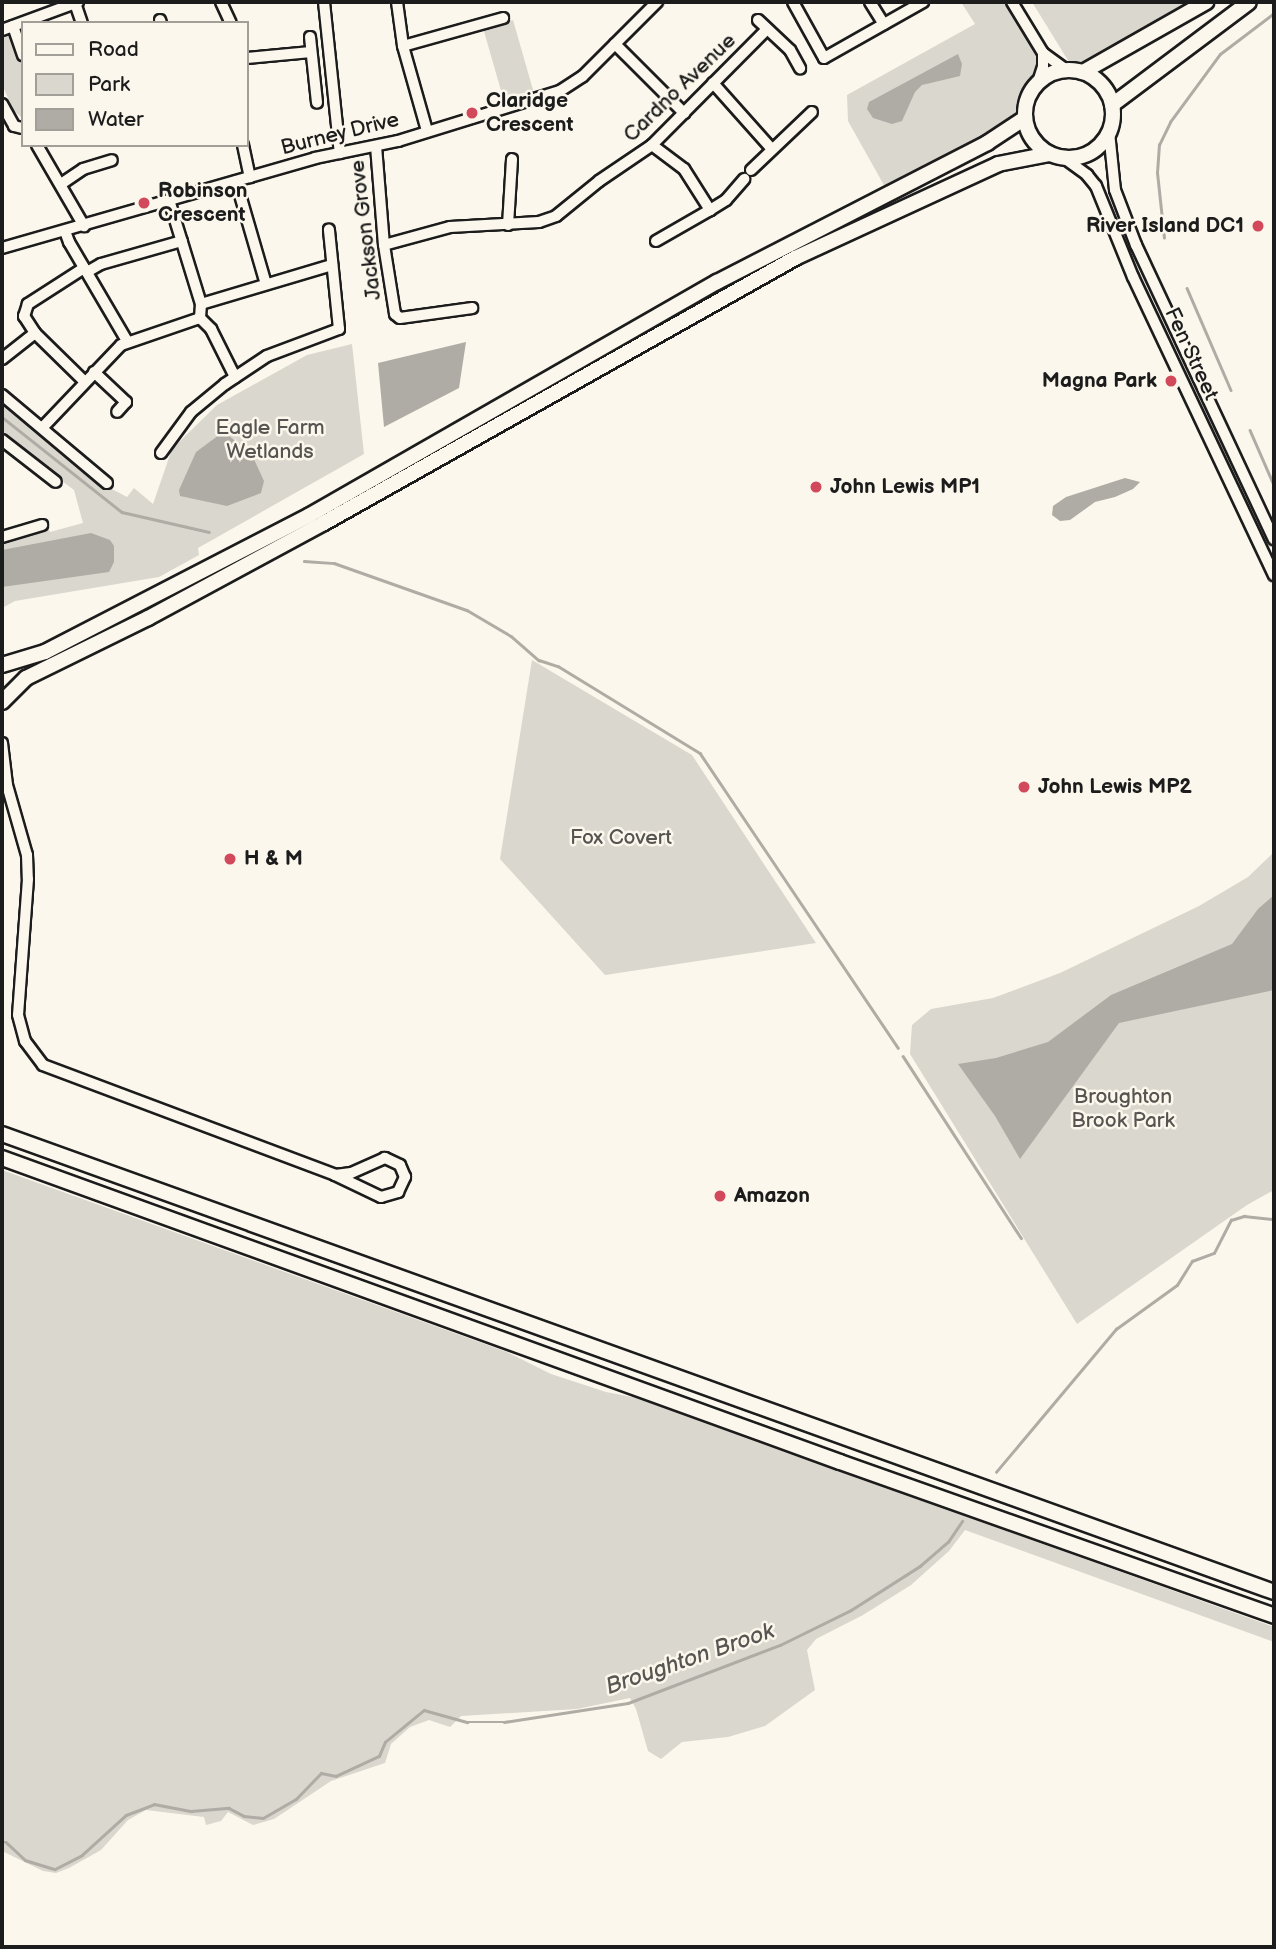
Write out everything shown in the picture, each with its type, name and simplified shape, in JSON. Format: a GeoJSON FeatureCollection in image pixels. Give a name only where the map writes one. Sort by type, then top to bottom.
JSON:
{"type":"FeatureCollection","features":[{"type":"Feature","properties":{"kind":"highway"},"geometry":{"type":"LineString","coordinates":[[2,665],[45,652],[310,515],[717,282],[987,143],[1021,122],[1025,105],[1038,82],[1056,72],[1090,69],[1206,2]]}},
{"type":"Feature","properties":{"kind":"highway"},"geometry":{"type":"LineString","coordinates":[[2,702],[26,678],[148,618],[324,523],[712,302],[795,258],[998,164],[1033,157],[1090,152],[1109,132],[1115,101],[1249,2]]}},
{"type":"Feature","properties":{"kind":"highway"},"geometry":{"type":"LineString","coordinates":[[1090,69],[1115,101]]}},
{"type":"Feature","properties":{"kind":"highway"},"geometry":{"type":"LineString","coordinates":[[1021,122],[1037,145],[1057,156]]}},
{"type":"Feature","properties":{"kind":"highway"},"geometry":{"type":"LineString","coordinates":[[2,1134],[1274,1592]]}},
{"type":"Feature","properties":{"kind":"highway"},"geometry":{"type":"LineString","coordinates":[[2,1157],[839,1462],[1274,1616]]}},
{"type":"Feature","properties":{"kind":"street"},"geometry":{"type":"LineString","coordinates":[[26,21],[76,2],[81,21]]}},
{"type":"Feature","properties":{"kind":"street"},"geometry":{"type":"LineString","coordinates":[[221,2],[231,21]]}},
{"type":"Feature","properties":{"kind":"street"},"geometry":{"type":"LineString","coordinates":[[324,2],[340,153]]}},
{"type":"Feature","properties":{"kind":"street"},"geometry":{"type":"LineString","coordinates":[[397,2],[403,46],[427,131]]}},
{"type":"Feature","properties":{"kind":"street","name":"Burney Drive"},"geometry":{"type":"LineString","coordinates":[[2,248],[250,177],[376,146],[560,91],[583,76],[657,2]]}},
{"type":"Feature","properties":{"kind":"street"},"geometry":{"type":"LineString","coordinates":[[793,2],[824,58],[923,2]]}},
{"type":"Feature","properties":{"kind":"street"},"geometry":{"type":"LineString","coordinates":[[870,2],[884,24]]}},
{"type":"Feature","properties":{"kind":"street"},"geometry":{"type":"LineString","coordinates":[[1012,2],[1043,53],[1066,70]]}},
{"type":"Feature","properties":{"kind":"street"},"geometry":{"type":"LineString","coordinates":[[403,46],[503,18]]}},
{"type":"Feature","properties":{"kind":"street","name":"Cardno Avenue"},"geometry":{"type":"LineString","coordinates":[[758,20],[789,50],[800,68]]}},
{"type":"Feature","properties":{"kind":"street"},"geometry":{"type":"LineString","coordinates":[[2,30],[21,23]]}},
{"type":"Feature","properties":{"kind":"street"},"geometry":{"type":"LineString","coordinates":[[13,26],[21,49]]}},
{"type":"Feature","properties":{"kind":"street","name":"Cardno Avenue"},"geometry":{"type":"LineString","coordinates":[[384,245],[450,226],[508,225],[539,222],[556,216],[599,181],[652,145],[767,29]]}},
{"type":"Feature","properties":{"kind":"street"},"geometry":{"type":"LineString","coordinates":[[310,37],[317,103]]}},
{"type":"Feature","properties":{"kind":"street"},"geometry":{"type":"LineString","coordinates":[[615,44],[684,113]]}},
{"type":"Feature","properties":{"kind":"street"},"geometry":{"type":"LineString","coordinates":[[248,58],[312,52]]}},
{"type":"Feature","properties":{"kind":"street"},"geometry":{"type":"LineString","coordinates":[[1038,82],[1043,67],[1043,53]]}},
{"type":"Feature","properties":{"kind":"street"},"geometry":{"type":"LineString","coordinates":[[713,83],[771,148]]}},
{"type":"Feature","properties":{"kind":"street"},"geometry":{"type":"LineString","coordinates":[[2,104],[14,126],[21,128]]}},
{"type":"Feature","properties":{"kind":"street"},"geometry":{"type":"LineString","coordinates":[[656,241],[726,200],[771,148],[812,112]]}},
{"type":"Feature","properties":{"kind":"street","name":"Fen Street"},"geometry":{"type":"LineString","coordinates":[[1109,132],[1115,190],[1136,245],[1274,539]]}},
{"type":"Feature","properties":{"kind":"street"},"geometry":{"type":"LineString","coordinates":[[652,145],[684,169],[710,210]]}},
{"type":"Feature","properties":{"kind":"street","name":"Jackson Grove"},"geometry":{"type":"LineString","coordinates":[[376,146],[384,245],[395,314],[400,318],[472,308]]}},
{"type":"Feature","properties":{"kind":"street"},"geometry":{"type":"LineString","coordinates":[[38,147],[84,226]]}},
{"type":"Feature","properties":{"kind":"street"},"geometry":{"type":"LineString","coordinates":[[243,147],[250,177]]}},
{"type":"Feature","properties":{"kind":"street","name":"Fen Street"},"geometry":{"type":"LineString","coordinates":[[1057,156],[1087,175],[1096,186],[1133,277],[1274,575]]}},
{"type":"Feature","properties":{"kind":"street"},"geometry":{"type":"LineString","coordinates":[[508,225],[512,159]]}},
{"type":"Feature","properties":{"kind":"street"},"geometry":{"type":"LineString","coordinates":[[61,184],[83,169],[112,160]]}},
{"type":"Feature","properties":{"kind":"street"},"geometry":{"type":"LineString","coordinates":[[236,181],[266,284]]}},
{"type":"Feature","properties":{"kind":"street"},"geometry":{"type":"LineString","coordinates":[[169,200],[201,304],[200,318],[211,329],[235,377]]}},
{"type":"Feature","properties":{"kind":"street"},"geometry":{"type":"LineString","coordinates":[[161,453],[191,412],[235,377],[267,356],[339,329],[329,229]]}},
{"type":"Feature","properties":{"kind":"street"},"geometry":{"type":"LineString","coordinates":[[65,231],[127,341]]}},
{"type":"Feature","properties":{"kind":"street"},"geometry":{"type":"LineString","coordinates":[[85,382],[35,333],[24,316],[28,304],[85,270],[182,241]]}},
{"type":"Feature","properties":{"kind":"street"},"geometry":{"type":"LineString","coordinates":[[201,304],[332,265]]}},
{"type":"Feature","properties":{"kind":"street"},"geometry":{"type":"LineString","coordinates":[[43,427],[127,341],[200,318]]}},
{"type":"Feature","properties":{"kind":"street"},"geometry":{"type":"LineString","coordinates":[[2,359],[35,333]]}},
{"type":"Feature","properties":{"kind":"street"},"geometry":{"type":"LineString","coordinates":[[94,372],[126,402],[117,412]]}},
{"type":"Feature","properties":{"kind":"street"},"geometry":{"type":"LineString","coordinates":[[2,395],[107,484]]}},
{"type":"Feature","properties":{"kind":"street"},"geometry":{"type":"LineString","coordinates":[[2,441],[56,482]]}},
{"type":"Feature","properties":{"kind":"street"},"geometry":{"type":"LineString","coordinates":[[2,537],[42,525]]}},
{"type":"Feature","properties":{"kind":"street"},"geometry":{"type":"LineString","coordinates":[[2,743],[16,817],[27,855],[28,879],[18,1015],[25,1041],[43,1065],[335,1175],[381,1197],[392,1196],[402,1187],[405,1177],[400,1165],[391,1158],[378,1159],[351,1173],[335,1175]]}},
{"type":"Feature","properties":{"kind":"street"},"geometry":{"type":"LineString","coordinates":[[2,802],[16,817]]}},
{"type":"Feature","properties":{"kind":"street"},"geometry":{"type":"LineString","coordinates":[[369,1190],[365,1176],[370,1165]]}},
{"type":"Feature","properties":{"kind":"green space"},"geometry":{"type":"Polygon","coordinates":[[[961,2],[1008,2],[1037,59],[1036,71],[1021,94],[1017,119],[885,187],[848,121],[847,95],[975,24],[961,2]]]}},
{"type":"Feature","properties":{"kind":"green space"},"geometry":{"type":"Polygon","coordinates":[[[1032,2],[1187,2],[1085,62],[1069,62],[1032,2]]]}},
{"type":"Feature","properties":{"kind":"green space"},"geometry":{"type":"Polygon","coordinates":[[[513,20],[533,90],[503,99],[483,29],[513,20]]]}},
{"type":"Feature","properties":{"kind":"green space"},"geometry":{"type":"Polygon","coordinates":[[[9,32],[21,64],[21,117],[13,110],[2,84],[2,35],[9,32]]]}},
{"type":"Feature","properties":{"kind":"green space","name":"Eagle Farm Wetlands"},"geometry":{"type":"Polygon","coordinates":[[[352,344],[364,454],[198,548],[199,555],[159,577],[15,601],[2,608],[2,533],[44,520],[50,532],[83,523],[74,490],[2,436],[2,404],[110,488],[127,497],[134,488],[153,504],[172,449],[217,405],[307,355],[352,344]]]}},
{"type":"Feature","properties":{"kind":"green space","name":"Fox Covert"},"geometry":{"type":"Polygon","coordinates":[[[532,660],[692,755],[816,943],[605,975],[500,859],[532,660]]]}},
{"type":"Feature","properties":{"kind":"green space","name":"Broughton Brook Park"},"geometry":{"type":"Polygon","coordinates":[[[1274,852],[1274,1190],[1247,1205],[1077,1324],[910,1054],[912,1025],[931,1009],[993,998],[1060,973],[1199,906],[1248,877],[1274,852]]]}},
{"type":"Feature","properties":{"kind":"green space"},"geometry":{"type":"Polygon","coordinates":[[[2,1170],[507,1352],[551,1374],[606,1392],[637,1398],[1274,1627],[1274,1642],[965,1530],[949,1551],[911,1585],[863,1615],[816,1639],[807,1650],[815,1690],[765,1726],[728,1737],[682,1742],[661,1759],[648,1751],[636,1709],[630,1698],[577,1709],[461,1716],[450,1727],[429,1720],[410,1727],[391,1744],[385,1763],[331,1781],[274,1819],[253,1825],[228,1812],[221,1821],[206,1825],[204,1817],[146,1810],[128,1820],[101,1850],[56,1873],[43,1871],[2,1851],[2,1170]]]}},
{"type":"Feature","properties":{"kind":"water"},"geometry":{"type":"Polygon","coordinates":[[[958,54],[962,64],[960,76],[922,85],[915,92],[902,121],[892,124],[873,118],[867,109],[869,102],[958,54]]]}},
{"type":"Feature","properties":{"kind":"water"},"geometry":{"type":"Polygon","coordinates":[[[466,342],[459,388],[384,427],[378,363],[466,342]]]}},
{"type":"Feature","properties":{"kind":"water"},"geometry":{"type":"Polygon","coordinates":[[[219,435],[228,435],[252,455],[264,481],[261,493],[227,506],[180,496],[179,490],[196,452],[219,435]]]}},
{"type":"Feature","properties":{"kind":"water"},"geometry":{"type":"Polygon","coordinates":[[[1125,478],[1140,482],[1133,489],[1115,497],[1095,502],[1070,520],[1060,521],[1052,515],[1053,506],[1066,497],[1125,478]]]}},
{"type":"Feature","properties":{"kind":"water"},"geometry":{"type":"Polygon","coordinates":[[[91,533],[110,540],[114,546],[114,562],[109,572],[2,587],[2,550],[91,533]]]}},
{"type":"Feature","properties":{"kind":"water"},"geometry":{"type":"Polygon","coordinates":[[[1274,895],[1274,990],[1119,1023],[1020,1159],[995,1116],[958,1064],[996,1058],[1048,1042],[1111,995],[1232,944],[1258,909],[1274,895]]]}},
{"type":"Feature","properties":{"kind":"waterway"},"geometry":{"type":"LineString","coordinates":[[1164,238],[1157,173],[1159,145],[1170,122],[1220,54],[1274,13]]}},
{"type":"Feature","properties":{"kind":"waterway"},"geometry":{"type":"LineString","coordinates":[[1187,288],[1231,390]]}},
{"type":"Feature","properties":{"kind":"waterway"},"geometry":{"type":"LineString","coordinates":[[2,417],[122,512],[209,532]]}},
{"type":"Feature","properties":{"kind":"waterway"},"geometry":{"type":"LineString","coordinates":[[1250,430],[1274,485]]}},
{"type":"Feature","properties":{"kind":"waterway"},"geometry":{"type":"LineString","coordinates":[[304,561],[334,563],[467,610],[511,636],[539,660],[558,666],[700,753],[898,1048]]}},
{"type":"Feature","properties":{"kind":"waterway"},"geometry":{"type":"LineString","coordinates":[[903,1056],[1021,1238]]}},
{"type":"Feature","properties":{"kind":"waterway","name":"Broughton Brook"},"geometry":{"type":"LineString","coordinates":[[996,1472],[1116,1329],[1177,1285],[1192,1261],[1214,1253],[1231,1220],[1244,1216],[1274,1219]]}},
{"type":"Feature","properties":{"kind":"waterway","name":"Broughton Brook"},"geometry":{"type":"LineString","coordinates":[[2,1842],[6,1842],[25,1860],[55,1869],[82,1855],[126,1815],[154,1804],[191,1811],[229,1808],[244,1816],[263,1818],[296,1799],[321,1773],[336,1776],[379,1756],[385,1742],[424,1710],[467,1722],[504,1722],[628,1703],[780,1645],[851,1610],[920,1566],[948,1542],[962,1521]]}},
{"type":"Feature","properties":{"kind":"place","name":"Claridge Crescent"},"geometry":{"type":"Point","coordinates":[472,113]}},
{"type":"Feature","properties":{"kind":"place","name":"Robinson Crescent"},"geometry":{"type":"Point","coordinates":[144,203]}},
{"type":"Feature","properties":{"kind":"place","name":"River Island DC1"},"geometry":{"type":"Point","coordinates":[1258,226]}},
{"type":"Feature","properties":{"kind":"place","name":"Magna Park"},"geometry":{"type":"Point","coordinates":[1171,381]}},
{"type":"Feature","properties":{"kind":"place","name":"John Lewis MP1"},"geometry":{"type":"Point","coordinates":[816,487]}},
{"type":"Feature","properties":{"kind":"place","name":"John Lewis MP2"},"geometry":{"type":"Point","coordinates":[1024,787]}},
{"type":"Feature","properties":{"kind":"place","name":"H & M"},"geometry":{"type":"Point","coordinates":[230,859]}},
{"type":"Feature","properties":{"kind":"place","name":"Amazon"},"geometry":{"type":"Point","coordinates":[720,1196]}}]}
